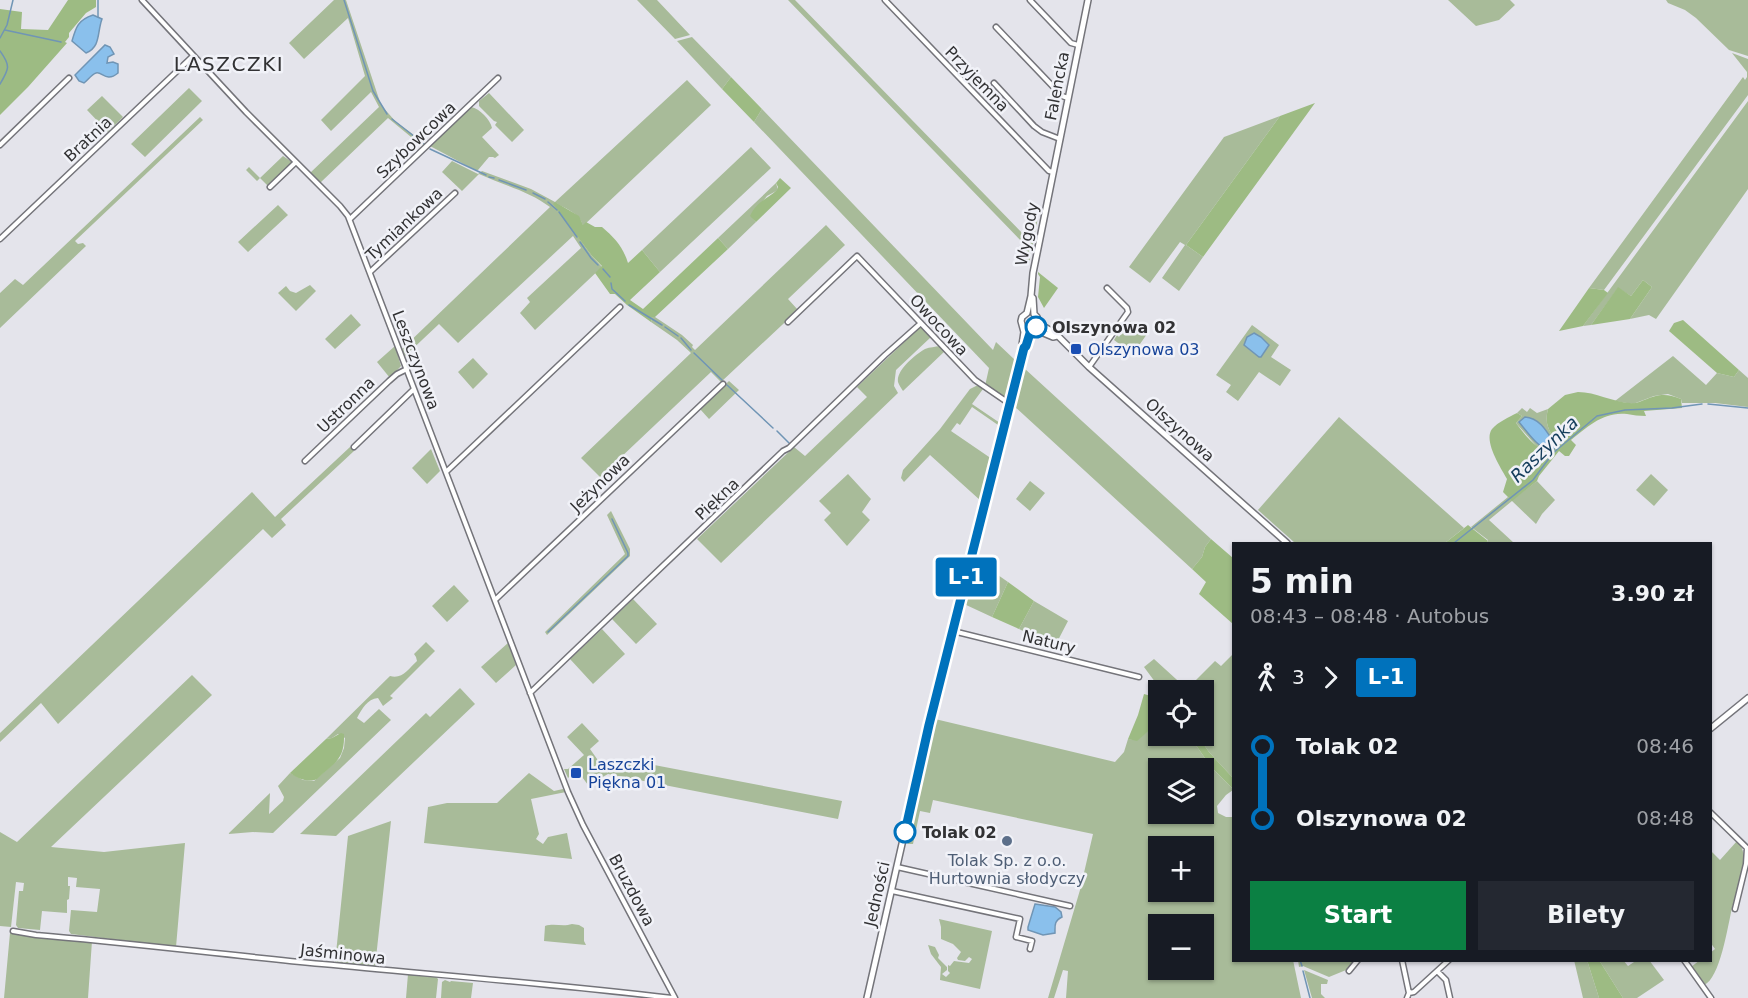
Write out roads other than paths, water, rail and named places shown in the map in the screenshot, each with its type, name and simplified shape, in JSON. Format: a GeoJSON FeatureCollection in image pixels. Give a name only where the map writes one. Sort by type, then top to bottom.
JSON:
{"type":"FeatureCollection","features":[{"type":"Feature","properties":{"kind":"street","name":"Leszczynowa"},"geometry":{"type":"LineString","coordinates":[[142,0],[350,219],[568,792]]}},
{"type":"Feature","properties":{"kind":"street","name":"Przyjemna"},"geometry":{"type":"LineString","coordinates":[[885,0],[1052,175]]}},
{"type":"Feature","properties":{"kind":"street"},"geometry":{"type":"LineString","coordinates":[[1030,0],[1071,43],[1078,45]]}},
{"type":"Feature","properties":{"kind":"street","name":"Falencka"},"geometry":{"type":"LineString","coordinates":[[1052,175],[1087,1]]}},
{"type":"Feature","properties":{"kind":"street"},"geometry":{"type":"LineString","coordinates":[[996,27],[1062,96],[1068,98]]}},
{"type":"Feature","properties":{"kind":"street","name":"Bratnia"},"geometry":{"type":"LineString","coordinates":[[0,239],[193,56]]}},
{"type":"Feature","properties":{"kind":"street"},"geometry":{"type":"LineString","coordinates":[[0,145],[69,78]]}},
{"type":"Feature","properties":{"kind":"street","name":"Szybowcowa"},"geometry":{"type":"LineString","coordinates":[[350,219],[498,78]]}},
{"type":"Feature","properties":{"kind":"street"},"geometry":{"type":"LineString","coordinates":[[994,83],[1034,126],[1051,137],[1060,139]]}},
{"type":"Feature","properties":{"kind":"street"},"geometry":{"type":"LineString","coordinates":[[270,187],[296,162]]}},
{"type":"Feature","properties":{"kind":"street","name":"Wygody"},"geometry":{"type":"LineString","coordinates":[[1034,314],[1032,296],[1034,264],[1052,175]]}},
{"type":"Feature","properties":{"kind":"street","name":"Tymiankowa"},"geometry":{"type":"LineString","coordinates":[[370,272],[455,193]]}},
{"type":"Feature","properties":{"kind":"street","name":"Owocowa"},"geometry":{"type":"LineString","coordinates":[[788,322],[857,256],[975,380],[1010,404]]}},
{"type":"Feature","properties":{"kind":"street"},"geometry":{"type":"LineString","coordinates":[[1089,366],[1128,312],[1107,288]]}},
{"type":"Feature","properties":{"kind":"street","name":"Wygody"},"geometry":{"type":"LineString","coordinates":[[1027,313],[1029,299],[1032,296]]}},
{"type":"Feature","properties":{"kind":"street"},"geometry":{"type":"LineString","coordinates":[[446,472],[621,307]]}},
{"type":"Feature","properties":{"kind":"street"},"geometry":{"type":"LineString","coordinates":[[953,631],[1024,348],[1038,323],[1034,314],[1027,313],[1021,319],[1024,348]]}},
{"type":"Feature","properties":{"kind":"street","name":"Piękna"},"geometry":{"type":"LineString","coordinates":[[530,693],[783,451],[789,448],[921,323]]}},
{"type":"Feature","properties":{"kind":"street","name":"Olszynowa"},"geometry":{"type":"LineString","coordinates":[[1038,323],[1057,336],[1286,542]]}},
{"type":"Feature","properties":{"kind":"street"},"geometry":{"type":"LineString","coordinates":[[1023,328],[1033,330]]}},
{"type":"Feature","properties":{"kind":"street","name":"Olszynowa"},"geometry":{"type":"LineString","coordinates":[[1033,330],[1053,337],[1057,336]]}},
{"type":"Feature","properties":{"kind":"street","name":"Ustronna"},"geometry":{"type":"LineString","coordinates":[[305,461],[389,381],[407,369]]}},
{"type":"Feature","properties":{"kind":"street","name":"Jeżynowa"},"geometry":{"type":"LineString","coordinates":[[495,600],[723,384]]}},
{"type":"Feature","properties":{"kind":"street"},"geometry":{"type":"LineString","coordinates":[[354,447],[414,389]]}},
{"type":"Feature","properties":{"kind":"street","name":"Natury"},"geometry":{"type":"LineString","coordinates":[[953,631],[1139,677]]}},
{"type":"Feature","properties":{"kind":"street","name":"Jedności"},"geometry":{"type":"LineString","coordinates":[[867,998],[929,725],[953,631]]}},
{"type":"Feature","properties":{"kind":"street"},"geometry":{"type":"LineString","coordinates":[[1712,727],[1748,698]]}},
{"type":"Feature","properties":{"kind":"street","name":"Bruzdowa"},"geometry":{"type":"LineString","coordinates":[[568,792],[673,998]]}},
{"type":"Feature","properties":{"kind":"street"},"geometry":{"type":"LineString","coordinates":[[1712,814],[1743,843],[1748,851],[1735,909]]}},
{"type":"Feature","properties":{"kind":"street"},"geometry":{"type":"LineString","coordinates":[[897,867],[1070,906]]}},
{"type":"Feature","properties":{"kind":"street"},"geometry":{"type":"LineString","coordinates":[[892,891],[1020,919],[1016,938],[1032,941],[1030,949]]}},
{"type":"Feature","properties":{"kind":"street","name":"Jaśminowa"},"geometry":{"type":"LineString","coordinates":[[13,931],[673,998]]}},
{"type":"Feature","properties":{"kind":"street"},"geometry":{"type":"LineString","coordinates":[[1349,971],[1356,962]]}},
{"type":"Feature","properties":{"kind":"street"},"geometry":{"type":"LineString","coordinates":[[1402,962],[1409,993],[1407,998]]}},
{"type":"Feature","properties":{"kind":"street"},"geometry":{"type":"LineString","coordinates":[[1409,993],[1414,992],[1447,962]]}},
{"type":"Feature","properties":{"kind":"street"},"geometry":{"type":"LineString","coordinates":[[1685,962],[1711,998]]}},
{"type":"Feature","properties":{"kind":"street"},"geometry":{"type":"LineString","coordinates":[[1437,971],[1445,979],[1450,998]]}},
{"type":"Feature","properties":{"kind":"water"},"geometry":{"type":"Polygon","coordinates":[[[93,15],[102,19],[96,43],[86,53],[72,41],[78,25],[93,15]]]}},
{"type":"Feature","properties":{"kind":"water"},"geometry":{"type":"Polygon","coordinates":[[[105,45],[110,47],[114,54],[108,57],[107,63],[118,64],[118,73],[110,77],[96,73],[84,83],[79,81],[75,75],[105,45]]]}},
{"type":"Feature","properties":{"kind":"water"},"geometry":{"type":"Polygon","coordinates":[[[1254,333],[1269,345],[1261,357],[1244,345],[1247,337],[1254,333]]]}},
{"type":"Feature","properties":{"kind":"water"},"geometry":{"type":"Polygon","coordinates":[[[1525,417],[1535,420],[1544,427],[1556,446],[1552,452],[1538,444],[1519,422],[1525,417]]]}},
{"type":"Feature","properties":{"kind":"water"},"geometry":{"type":"Polygon","coordinates":[[[1035,904],[1055,907],[1061,912],[1062,917],[1056,922],[1055,933],[1043,935],[1028,930],[1035,904]]]}},
{"type":"Feature","properties":{"kind":"waterway"},"geometry":{"type":"LineString","coordinates":[[0,38],[7,25],[13,0]]}},
{"type":"Feature","properties":{"kind":"waterway"},"geometry":{"type":"LineString","coordinates":[[98,0],[98,17]]}},
{"type":"Feature","properties":{"kind":"waterway"},"geometry":{"type":"LineString","coordinates":[[344,0],[373,91],[387,114]]}},
{"type":"Feature","properties":{"kind":"waterway"},"geometry":{"type":"LineString","coordinates":[[5,30],[61,42]]}},
{"type":"Feature","properties":{"kind":"waterway"},"geometry":{"type":"LineString","coordinates":[[0,51],[8,68],[0,84]]}},
{"type":"Feature","properties":{"kind":"waterway"},"geometry":{"type":"LineString","coordinates":[[392,119],[424,144]]}},
{"type":"Feature","properties":{"kind":"waterway"},"geometry":{"type":"LineString","coordinates":[[430,149],[486,175]]}},
{"type":"Feature","properties":{"kind":"waterway"},"geometry":{"type":"LineString","coordinates":[[489,177],[494,178]]}},
{"type":"Feature","properties":{"kind":"waterway"},"geometry":{"type":"LineString","coordinates":[[499,180],[526,190]]}},
{"type":"Feature","properties":{"kind":"waterway"},"geometry":{"type":"LineString","coordinates":[[533,193],[545,199]]}},
{"type":"Feature","properties":{"kind":"waterway"},"geometry":{"type":"LineString","coordinates":[[548,202],[557,210]]}},
{"type":"Feature","properties":{"kind":"waterway"},"geometry":{"type":"LineString","coordinates":[[559,212],[577,237]]}},
{"type":"Feature","properties":{"kind":"waterway"},"geometry":{"type":"LineString","coordinates":[[580,242],[598,265]]}},
{"type":"Feature","properties":{"kind":"waterway"},"geometry":{"type":"LineString","coordinates":[[603,269],[610,277]]}},
{"type":"Feature","properties":{"kind":"waterway"},"geometry":{"type":"LineString","coordinates":[[611,283],[612,289],[625,301]]}},
{"type":"Feature","properties":{"kind":"waterway"},"geometry":{"type":"LineString","coordinates":[[629,305],[662,325]]}},
{"type":"Feature","properties":{"kind":"waterway"},"geometry":{"type":"LineString","coordinates":[[665,327],[678,336]]}},
{"type":"Feature","properties":{"kind":"waterway"},"geometry":{"type":"LineString","coordinates":[[681,338],[691,350]]}},
{"type":"Feature","properties":{"kind":"waterway"},"geometry":{"type":"LineString","coordinates":[[694,353],[722,380]]}},
{"type":"Feature","properties":{"kind":"waterway"},"geometry":{"type":"LineString","coordinates":[[727,385],[773,428]]}},
{"type":"Feature","properties":{"kind":"waterway","name":"Raszynka"},"geometry":{"type":"LineString","coordinates":[[1455,542],[1533,480],[1553,453],[1597,416],[1625,410],[1702,404]]}},
{"type":"Feature","properties":{"kind":"waterway","name":"Raszynka"},"geometry":{"type":"LineString","coordinates":[[1708,404],[1748,408]]}},
{"type":"Feature","properties":{"kind":"waterway"},"geometry":{"type":"LineString","coordinates":[[777,431],[789,443]]}},
{"type":"Feature","properties":{"kind":"waterway"},"geometry":{"type":"LineString","coordinates":[[548,632],[628,556],[612,519]]}},
{"type":"Feature","properties":{"kind":"waterway","name":"Raszynka"},"geometry":{"type":"LineString","coordinates":[[1301,962],[1302,966]]}},
{"type":"Feature","properties":{"kind":"waterway","name":"Raszynka"},"geometry":{"type":"LineString","coordinates":[[1303,971],[1310,998]]}},
{"type":"Feature","properties":{"kind":"place","name":"Olszynowa 02"},"geometry":{"type":"Point","coordinates":[1036,327]}},
{"type":"Feature","properties":{"kind":"place","name":"Olszynowa 03"},"geometry":{"type":"Point","coordinates":[1076,349]}},
{"type":"Feature","properties":{"kind":"place","name":"Laszczki Piękna 01"},"geometry":{"type":"Point","coordinates":[576,773]}},
{"type":"Feature","properties":{"kind":"place","name":"Tolak 02"},"geometry":{"type":"Point","coordinates":[905,832]}},
{"type":"Feature","properties":{"kind":"place","name":"Tolak Sp. z o.o. Hurtownia słodyczy"},"geometry":{"type":"Point","coordinates":[1007,841]}},
{"type":"Feature","properties":{"kind":"district","name":"LASZCZKI"},"geometry":{"type":"Point","coordinates":[229,64]}}]}
